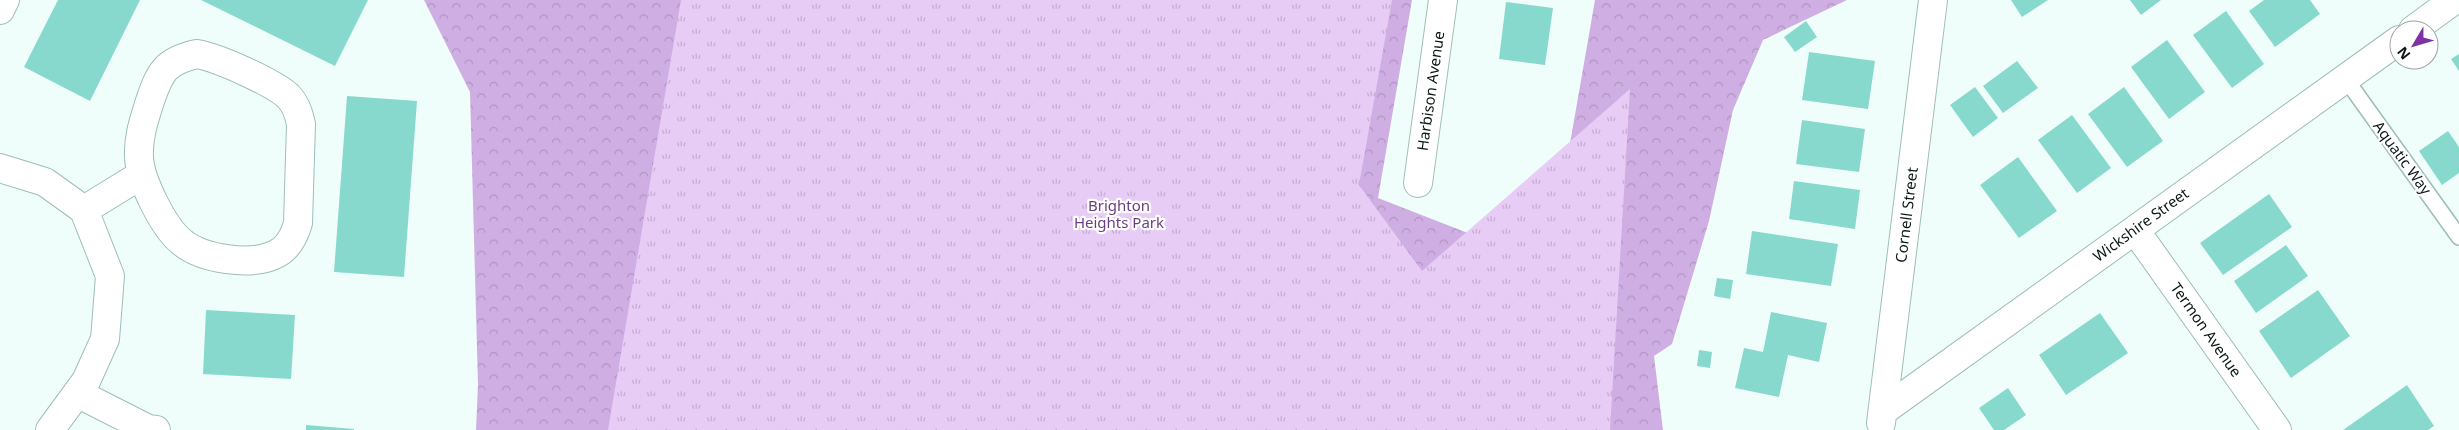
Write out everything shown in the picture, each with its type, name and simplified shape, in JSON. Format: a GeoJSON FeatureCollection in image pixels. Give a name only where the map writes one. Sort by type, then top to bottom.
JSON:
{"type":"FeatureCollection","features":[{"type":"Feature","properties":{"kind":"street"},"geometry":{"type":"LineString","coordinates":[[0,10],[5,0]]}},
{"type":"Feature","properties":{"kind":"street","name":"Harbison Avenue"},"geometry":{"type":"LineString","coordinates":[[1418,183],[1443,0]]}},
{"type":"Feature","properties":{"kind":"street","name":"Cornell Street"},"geometry":{"type":"LineString","coordinates":[[1882,421],[1933,0]]}},
{"type":"Feature","properties":{"kind":"street"},"geometry":{"type":"LineString","coordinates":[[2426,20],[2454,0]]}},
{"type":"Feature","properties":{"kind":"street","name":"Wickshire Street"},"geometry":{"type":"LineString","coordinates":[[1882,421],[2135,230],[2389,47]]}},
{"type":"Feature","properties":{"kind":"street"},"geometry":{"type":"LineString","coordinates":[[197,54],[212,56],[277,88],[290,97],[298,110],[302,124],[298,223],[294,236],[286,247],[274,255],[261,259],[227,258],[198,253],[181,242],[168,227],[141,175],[139,156],[140,132],[159,75],[169,64],[182,57],[197,54]]}},
{"type":"Feature","properties":{"kind":"street"},"geometry":{"type":"LineString","coordinates":[[0,168],[45,182],[84,210],[110,276],[105,339],[86,381],[50,430]]}},
{"type":"Feature","properties":{"kind":"street"},"geometry":{"type":"LineString","coordinates":[[84,210],[141,175]]}},
{"type":"Feature","properties":{"kind":"street","name":"Termon Avenue"},"geometry":{"type":"LineString","coordinates":[[2135,230],[2277,430]]}},
{"type":"Feature","properties":{"kind":"street"},"geometry":{"type":"LineString","coordinates":[[77,393],[151,430]]}},
{"type":"Feature","properties":{"kind":"lane","name":"Aquatic Way"},"geometry":{"type":"LineString","coordinates":[[2345,78],[2459,237]]}},
{"type":"Feature","properties":{"kind":"green space"},"geometry":{"type":"Polygon","coordinates":[[[424,0],[1103,0],[878,430],[476,430],[478,385],[470,92],[424,0]]]}},
{"type":"Feature","properties":{"kind":"green space","name":"Brighton Heights Park"},"geometry":{"type":"Polygon","coordinates":[[[681,0],[1392,0],[1359,185],[1422,271],[1630,89],[1610,430],[608,430],[681,0]]]}},
{"type":"Feature","properties":{"kind":"green space"},"geometry":{"type":"Polygon","coordinates":[[[1249,0],[1412,0],[1378,198],[1478,237],[1568,155],[1595,0],[1847,0],[1763,40],[1733,110],[1709,221],[1672,344],[1654,356],[1663,430],[1144,430],[1249,0]]]}},
{"type":"Feature","properties":{"kind":"building"},"geometry":{"type":"Polygon","coordinates":[[[58,0],[140,0],[90,101],[24,67],[58,0]]]}},
{"type":"Feature","properties":{"kind":"building"},"geometry":{"type":"Polygon","coordinates":[[[201,0],[368,0],[335,66],[201,0]]]}},
{"type":"Feature","properties":{"kind":"building"},"geometry":{"type":"Polygon","coordinates":[[[2011,0],[2048,0],[2022,17],[2011,0]]]}},
{"type":"Feature","properties":{"kind":"building"},"geometry":{"type":"Polygon","coordinates":[[[2130,0],[2161,0],[2141,15],[2130,0]]]}},
{"type":"Feature","properties":{"kind":"building"},"geometry":{"type":"Polygon","coordinates":[[[2264,0],[2310,0],[2320,14],[2275,47],[2249,11],[2264,0]]]}},
{"type":"Feature","properties":{"kind":"building"},"geometry":{"type":"Polygon","coordinates":[[[1506,2],[1553,8],[1545,65],[1499,59],[1506,2]]]}},
{"type":"Feature","properties":{"kind":"building"},"geometry":{"type":"Polygon","coordinates":[[[2226,11],[2264,64],[2232,88],[2193,35],[2226,11]]]}},
{"type":"Feature","properties":{"kind":"building"},"geometry":{"type":"Polygon","coordinates":[[[1806,21],[1817,37],[1795,52],[1784,37],[1806,21]]]}},
{"type":"Feature","properties":{"kind":"building"},"geometry":{"type":"Polygon","coordinates":[[[2167,40],[2205,92],[2169,119],[2131,67],[2167,40]]]}},
{"type":"Feature","properties":{"kind":"building"},"geometry":{"type":"Polygon","coordinates":[[[1809,52],[1875,61],[1868,109],[1802,100],[1809,52]]]}},
{"type":"Feature","properties":{"kind":"building"},"geometry":{"type":"Polygon","coordinates":[[[2459,54],[2459,71],[2451,59],[2459,54]]]}},
{"type":"Feature","properties":{"kind":"building"},"geometry":{"type":"Polygon","coordinates":[[[2017,61],[2038,88],[2003,113],[1983,86],[2017,61]]]}},
{"type":"Feature","properties":{"kind":"building"},"geometry":{"type":"Polygon","coordinates":[[[1975,87],[1998,118],[1973,137],[1950,105],[1975,87]]]}},
{"type":"Feature","properties":{"kind":"building"},"geometry":{"type":"Polygon","coordinates":[[[2124,87],[2163,141],[2127,167],[2088,114],[2124,87]]]}},
{"type":"Feature","properties":{"kind":"building"},"geometry":{"type":"Polygon","coordinates":[[[347,96],[417,101],[404,277],[334,272],[347,96]]]}},
{"type":"Feature","properties":{"kind":"building"},"geometry":{"type":"Polygon","coordinates":[[[2072,115],[2111,168],[2077,193],[2038,140],[2072,115]]]}},
{"type":"Feature","properties":{"kind":"building"},"geometry":{"type":"Polygon","coordinates":[[[1802,120],[1865,129],[1859,172],[1796,164],[1802,120]]]}},
{"type":"Feature","properties":{"kind":"building"},"geometry":{"type":"Polygon","coordinates":[[[2448,131],[2459,147],[2459,173],[2442,185],[2419,151],[2448,131]]]}},
{"type":"Feature","properties":{"kind":"building"},"geometry":{"type":"Polygon","coordinates":[[[2018,157],[2057,211],[2019,238],[1980,185],[2018,157]]]}},
{"type":"Feature","properties":{"kind":"building"},"geometry":{"type":"Polygon","coordinates":[[[1794,181],[1860,190],[1855,229],[1789,219],[1794,181]]]}},
{"type":"Feature","properties":{"kind":"building"},"geometry":{"type":"Polygon","coordinates":[[[2269,194],[2292,227],[2223,275],[2200,243],[2269,194]]]}},
{"type":"Feature","properties":{"kind":"building"},"geometry":{"type":"Polygon","coordinates":[[[1752,231],[1838,244],[1831,286],[1746,274],[1752,231]]]}},
{"type":"Feature","properties":{"kind":"building"},"geometry":{"type":"Polygon","coordinates":[[[2286,245],[2308,276],[2256,313],[2234,281],[2286,245]]]}},
{"type":"Feature","properties":{"kind":"building"},"geometry":{"type":"Polygon","coordinates":[[[1717,278],[1733,280],[1730,299],[1714,296],[1717,278]]]}},
{"type":"Feature","properties":{"kind":"building"},"geometry":{"type":"Polygon","coordinates":[[[2318,290],[2350,336],[2291,378],[2259,331],[2318,290]]]}},
{"type":"Feature","properties":{"kind":"building"},"geometry":{"type":"Polygon","coordinates":[[[206,310],[295,315],[291,379],[203,374],[206,310]]]}},
{"type":"Feature","properties":{"kind":"building"},"geometry":{"type":"Polygon","coordinates":[[[1771,312],[1827,323],[1819,362],[1788,355],[1779,397],[1735,388],[1744,348],[1763,352],[1771,312]]]}},
{"type":"Feature","properties":{"kind":"building"},"geometry":{"type":"Polygon","coordinates":[[[2100,313],[2128,353],[2066,395],[2039,355],[2100,313]]]}},
{"type":"Feature","properties":{"kind":"building"},"geometry":{"type":"Polygon","coordinates":[[[1699,350],[1712,352],[1710,368],[1697,366],[1699,350]]]}},
{"type":"Feature","properties":{"kind":"building"},"geometry":{"type":"Polygon","coordinates":[[[2407,385],[2434,426],[2428,430],[2343,430],[2407,385]]]}},
{"type":"Feature","properties":{"kind":"building"},"geometry":{"type":"Polygon","coordinates":[[[2008,388],[2026,415],[2004,430],[1994,430],[1979,408],[2008,388]]]}},
{"type":"Feature","properties":{"kind":"building"},"geometry":{"type":"Polygon","coordinates":[[[306,425],[354,429],[354,430],[306,430],[306,425]]]}}]}
